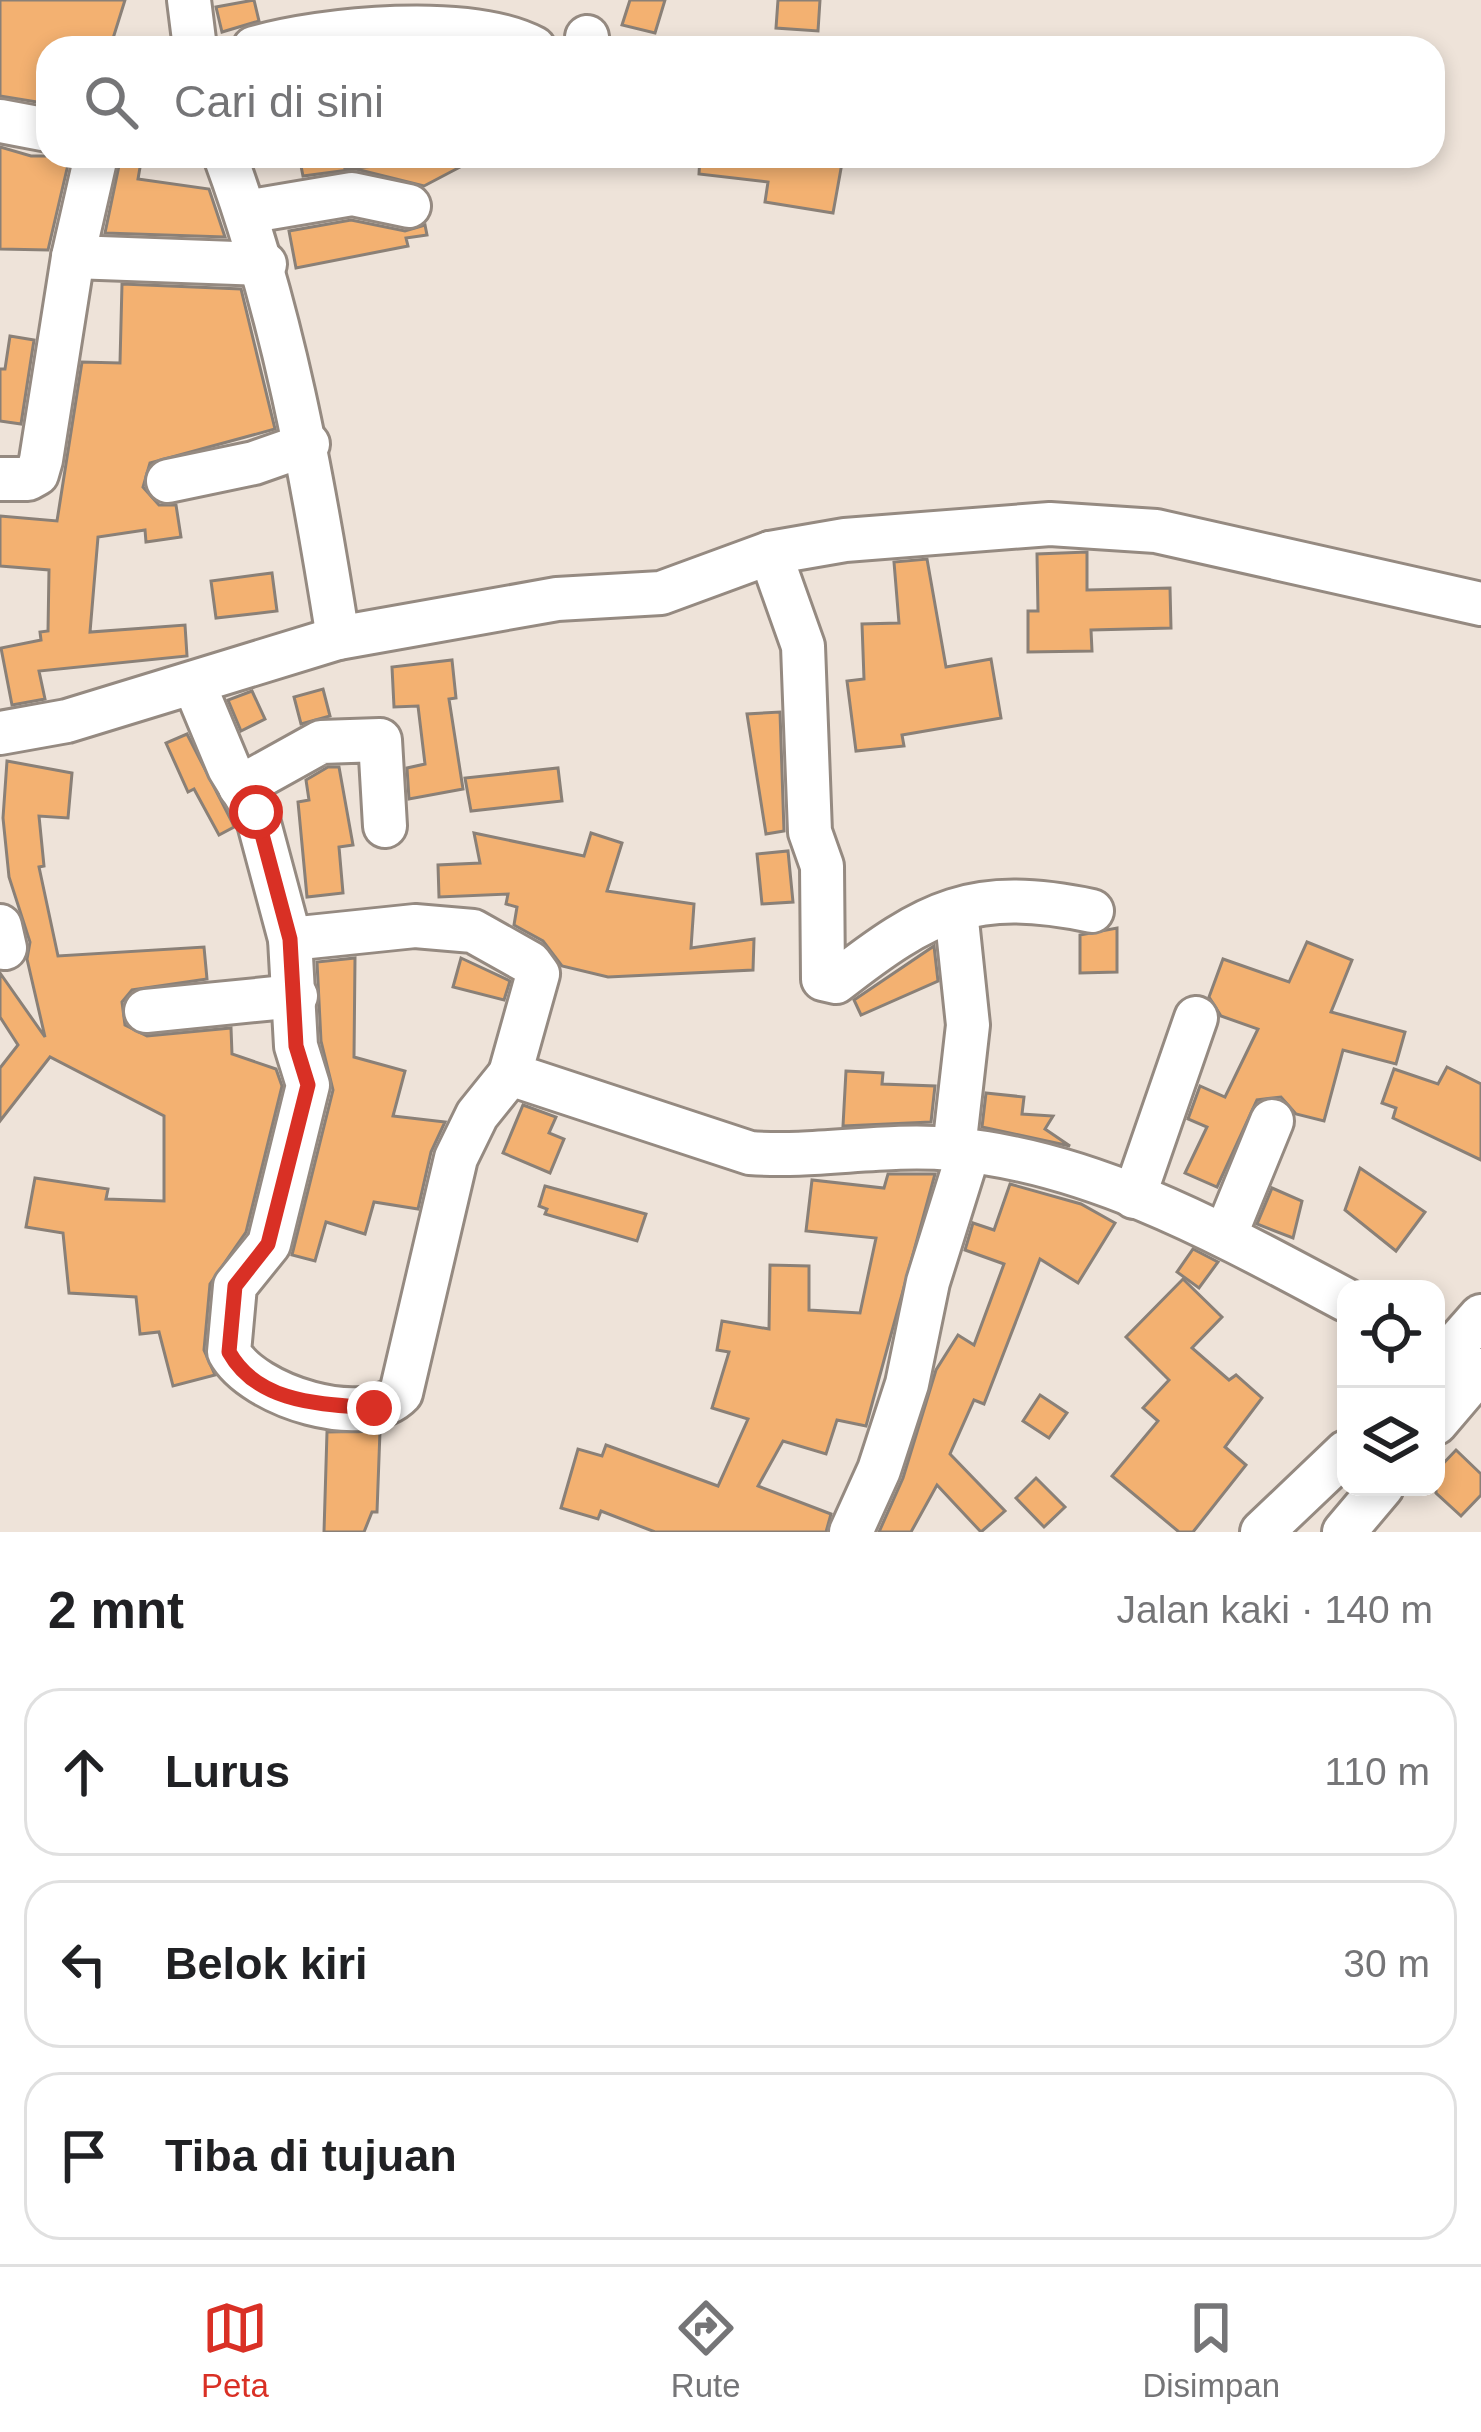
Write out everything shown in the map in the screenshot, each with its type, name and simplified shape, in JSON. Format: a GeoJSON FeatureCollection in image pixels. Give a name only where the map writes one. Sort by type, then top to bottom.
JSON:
{"type":"FeatureCollection","features":[{"type":"Feature","properties":{"kind":"street"},"geometry":{"type":"LineString","coordinates":[[189,0],[194,36]]}},
{"type":"Feature","properties":{"kind":"street"},"geometry":{"type":"LineString","coordinates":[[301,36],[370,27],[484,36]]}},
{"type":"Feature","properties":{"kind":"street"},"geometry":{"type":"LineString","coordinates":[[0,121],[36,128]]}},
{"type":"Feature","properties":{"kind":"street"},"geometry":{"type":"LineString","coordinates":[[0,479],[28,479],[37,474],[73,257],[93,168]]}},
{"type":"Feature","properties":{"kind":"street"},"geometry":{"type":"LineString","coordinates":[[230,168],[265,264],[308,443],[338,638]]}},
{"type":"Feature","properties":{"kind":"street"},"geometry":{"type":"LineString","coordinates":[[246,212],[352,194],[409,206]]}},
{"type":"Feature","properties":{"kind":"street"},"geometry":{"type":"LineString","coordinates":[[73,257],[265,264]]}},
{"type":"Feature","properties":{"kind":"street"},"geometry":{"type":"LineString","coordinates":[[168,481],[254,463],[308,443]]}},
{"type":"Feature","properties":{"kind":"street"},"geometry":{"type":"LineString","coordinates":[[0,733],[67,721],[338,638],[556,599],[662,593],[770,553],[844,540],[1050,524],[1156,531],[1481,604]]}},
{"type":"Feature","properties":{"kind":"street"},"geometry":{"type":"LineString","coordinates":[[770,553],[802,646],[811,733],[811,832],[822,866],[823,979],[836,982],[894,935],[956,910],[1011,901],[1092,911]]}},
{"type":"Feature","properties":{"kind":"street"},"geometry":{"type":"LineString","coordinates":[[194,684],[256,812],[290,939],[296,1046],[308,1085],[268,1244],[235,1286],[228,1344],[236,1364],[262,1388],[300,1401],[374,1408],[390,1405],[401,1393],[455,1158],[477,1115],[510,1074],[538,974],[530,962],[510,955],[492,938],[415,926],[290,939]]}},
{"type":"Feature","properties":{"kind":"street"},"geometry":{"type":"LineString","coordinates":[[240,787],[321,742],[380,740],[385,826]]}},
{"type":"Feature","properties":{"kind":"street"},"geometry":{"type":"LineString","coordinates":[[851,1532],[879,1470],[907,1384],[962,1150],[968,1025],[956,910]]}},
{"type":"Feature","properties":{"kind":"street"},"geometry":{"type":"LineString","coordinates":[[146,1011],[296,996]]}},
{"type":"Feature","properties":{"kind":"street"},"geometry":{"type":"LineString","coordinates":[[1134,1197],[1196,1018]]}},
{"type":"Feature","properties":{"kind":"street"},"geometry":{"type":"LineString","coordinates":[[510,1074],[750,1153],[962,1150],[1134,1197],[1225,1236],[1337,1295]]}},
{"type":"Feature","properties":{"kind":"street"},"geometry":{"type":"LineString","coordinates":[[1225,1236],[1272,1121]]}},
{"type":"Feature","properties":{"kind":"street"},"geometry":{"type":"LineString","coordinates":[[1445,1397],[1462,1347]]}},
{"type":"Feature","properties":{"kind":"street"},"geometry":{"type":"LineString","coordinates":[[1262,1532],[1337,1461]]}},
{"type":"Feature","properties":{"kind":"street"},"geometry":{"type":"LineString","coordinates":[[1344,1532],[1374,1496]]}},
{"type":"Feature","properties":{"kind":"building"},"geometry":{"type":"Polygon","coordinates":[[[0,0],[125,0],[114,36],[36,36],[36,102],[0,96],[0,0]]]}},
{"type":"Feature","properties":{"kind":"building"},"geometry":{"type":"Polygon","coordinates":[[[254,0],[259,21],[222,32],[216,7],[254,0]]]}},
{"type":"Feature","properties":{"kind":"building"},"geometry":{"type":"Polygon","coordinates":[[[630,0],[665,0],[655,33],[622,25],[630,0]]]}},
{"type":"Feature","properties":{"kind":"building"},"geometry":{"type":"Polygon","coordinates":[[[778,0],[820,0],[818,31],[776,28],[778,0]]]}},
{"type":"Feature","properties":{"kind":"building"},"geometry":{"type":"Polygon","coordinates":[[[0,147],[36,156],[36,168],[67,168],[48,250],[0,249],[0,147]]]}},
{"type":"Feature","properties":{"kind":"building"},"geometry":{"type":"Polygon","coordinates":[[[119,168],[140,168],[138,179],[209,189],[225,237],[105,233],[119,168]]]}},
{"type":"Feature","properties":{"kind":"building"},"geometry":{"type":"Polygon","coordinates":[[[301,168],[458,168],[424,186],[356,169],[303,176],[301,168]]]}},
{"type":"Feature","properties":{"kind":"building"},"geometry":{"type":"Polygon","coordinates":[[[699,168],[841,168],[833,213],[765,202],[768,182],[699,174],[699,168]]]}},
{"type":"Feature","properties":{"kind":"building"},"geometry":{"type":"Polygon","coordinates":[[[351,220],[405,231],[425,225],[427,235],[406,238],[408,246],[296,268],[289,231],[351,220]]]}},
{"type":"Feature","properties":{"kind":"building"},"geometry":{"type":"Polygon","coordinates":[[[122,284],[241,289],[275,429],[150,463],[143,487],[159,505],[176,505],[181,537],[146,542],[145,530],[98,537],[90,632],[185,625],[187,656],[39,671],[45,699],[12,705],[1,648],[41,640],[40,632],[48,631],[49,570],[0,566],[0,516],[57,521],[82,362],[120,363],[122,284]]]}},
{"type":"Feature","properties":{"kind":"building"},"geometry":{"type":"Polygon","coordinates":[[[10,336],[34,340],[21,424],[0,421],[0,369],[5,369],[10,336]]]}},
{"type":"Feature","properties":{"kind":"building"},"geometry":{"type":"Polygon","coordinates":[[[1087,552],[1087,590],[1170,588],[1171,628],[1091,630],[1092,651],[1028,652],[1028,611],[1038,611],[1037,554],[1087,552]]]}},
{"type":"Feature","properties":{"kind":"building"},"geometry":{"type":"Polygon","coordinates":[[[927,559],[946,667],[991,659],[1001,718],[902,735],[904,746],[856,751],[847,681],[864,679],[862,624],[899,623],[894,562],[927,559]]]}},
{"type":"Feature","properties":{"kind":"building"},"geometry":{"type":"Polygon","coordinates":[[[272,573],[277,611],[216,618],[211,581],[272,573]]]}},
{"type":"Feature","properties":{"kind":"building"},"geometry":{"type":"Polygon","coordinates":[[[452,660],[456,698],[449,699],[463,789],[409,799],[407,768],[425,764],[418,706],[394,707],[392,667],[452,660]]]}},
{"type":"Feature","properties":{"kind":"building"},"geometry":{"type":"Polygon","coordinates":[[[323,689],[330,716],[301,724],[294,697],[323,689]]]}},
{"type":"Feature","properties":{"kind":"building"},"geometry":{"type":"Polygon","coordinates":[[[252,691],[265,719],[241,731],[228,700],[252,691]]]}},
{"type":"Feature","properties":{"kind":"building"},"geometry":{"type":"Polygon","coordinates":[[[780,712],[784,831],[766,834],[747,714],[780,712]]]}},
{"type":"Feature","properties":{"kind":"building"},"geometry":{"type":"Polygon","coordinates":[[[187,734],[234,827],[219,835],[194,789],[188,792],[166,743],[187,734]]]}},
{"type":"Feature","properties":{"kind":"building"},"geometry":{"type":"Polygon","coordinates":[[[7,761],[72,773],[68,818],[39,816],[44,866],[39,867],[58,956],[204,947],[207,979],[132,990],[122,1002],[125,1025],[147,1036],[231,1028],[232,1054],[276,1069],[282,1086],[246,1232],[210,1284],[204,1350],[215,1375],[173,1386],[159,1332],[140,1334],[136,1297],[69,1293],[63,1233],[26,1227],[35,1178],[108,1189],[106,1199],[164,1201],[164,1116],[50,1057],[0,1121],[0,1068],[18,1045],[0,1017],[0,973],[45,1037],[27,959],[30,942],[9,877],[3,818],[7,761]]]}},
{"type":"Feature","properties":{"kind":"building"},"geometry":{"type":"Polygon","coordinates":[[[328,767],[339,767],[353,845],[339,847],[343,893],[307,897],[298,802],[309,800],[306,780],[328,767]]]}},
{"type":"Feature","properties":{"kind":"building"},"geometry":{"type":"Polygon","coordinates":[[[558,768],[562,801],[471,811],[465,778],[558,768]]]}},
{"type":"Feature","properties":{"kind":"building"},"geometry":{"type":"Polygon","coordinates":[[[474,833],[584,856],[591,833],[622,843],[607,891],[694,904],[691,948],[754,939],[753,970],[608,977],[562,966],[543,941],[514,925],[517,907],[506,904],[508,894],[439,897],[438,865],[480,863],[474,833]]]}},
{"type":"Feature","properties":{"kind":"building"},"geometry":{"type":"Polygon","coordinates":[[[788,851],[793,902],[762,904],[757,854],[788,851]]]}},
{"type":"Feature","properties":{"kind":"building"},"geometry":{"type":"Polygon","coordinates":[[[1117,928],[1117,972],[1080,973],[1080,935],[1117,928]]]}},
{"type":"Feature","properties":{"kind":"building"},"geometry":{"type":"Polygon","coordinates":[[[1307,942],[1352,960],[1331,1012],[1405,1032],[1396,1064],[1343,1050],[1324,1121],[1296,1114],[1281,1097],[1257,1100],[1217,1187],[1185,1173],[1207,1127],[1188,1119],[1200,1086],[1225,1097],[1258,1029],[1221,1016],[1209,997],[1223,959],[1289,982],[1307,942]]]}},
{"type":"Feature","properties":{"kind":"building"},"geometry":{"type":"Polygon","coordinates":[[[934,946],[938,981],[861,1015],[854,1000],[934,946]]]}},
{"type":"Feature","properties":{"kind":"building"},"geometry":{"type":"Polygon","coordinates":[[[355,958],[354,1057],[405,1071],[393,1116],[445,1122],[431,1152],[418,1209],[374,1202],[365,1234],[326,1222],[315,1261],[292,1255],[333,1090],[321,1041],[317,962],[355,958]]]}},
{"type":"Feature","properties":{"kind":"building"},"geometry":{"type":"Polygon","coordinates":[[[461,958],[510,981],[504,1000],[453,987],[461,958]]]}},
{"type":"Feature","properties":{"kind":"building"},"geometry":{"type":"Polygon","coordinates":[[[1447,1067],[1481,1084],[1481,1160],[1393,1118],[1396,1108],[1382,1103],[1394,1069],[1438,1084],[1447,1067]]]}},
{"type":"Feature","properties":{"kind":"building"},"geometry":{"type":"Polygon","coordinates":[[[846,1071],[883,1073],[882,1084],[935,1086],[931,1122],[843,1126],[846,1071]]]}},
{"type":"Feature","properties":{"kind":"building"},"geometry":{"type":"Polygon","coordinates":[[[986,1093],[1024,1097],[1022,1114],[1053,1116],[1045,1129],[1070,1146],[982,1127],[986,1093]]]}},
{"type":"Feature","properties":{"kind":"building"},"geometry":{"type":"Polygon","coordinates":[[[523,1105],[556,1117],[549,1133],[564,1139],[550,1173],[503,1153],[523,1105]]]}},
{"type":"Feature","properties":{"kind":"building"},"geometry":{"type":"Polygon","coordinates":[[[1360,1168],[1425,1212],[1396,1251],[1345,1210],[1360,1168]]]}},
{"type":"Feature","properties":{"kind":"building"},"geometry":{"type":"Polygon","coordinates":[[[888,1174],[935,1174],[866,1426],[837,1420],[826,1454],[783,1441],[758,1486],[831,1514],[826,1532],[655,1532],[601,1511],[598,1519],[561,1508],[578,1449],[602,1456],[606,1445],[718,1486],[748,1419],[712,1408],[729,1352],[717,1350],[722,1321],[769,1329],[770,1265],[809,1266],[809,1310],[860,1313],[876,1238],[806,1231],[812,1180],[884,1188],[888,1174]]]}},
{"type":"Feature","properties":{"kind":"building"},"geometry":{"type":"Polygon","coordinates":[[[1010,1184],[1081,1204],[1115,1223],[1078,1283],[1040,1259],[984,1404],[974,1400],[950,1454],[1005,1511],[981,1532],[937,1485],[911,1532],[879,1532],[903,1478],[936,1370],[958,1335],[974,1345],[1004,1264],[965,1250],[973,1223],[994,1230],[1010,1184]]]}},
{"type":"Feature","properties":{"kind":"building"},"geometry":{"type":"Polygon","coordinates":[[[545,1186],[646,1214],[637,1241],[545,1214],[547,1209],[539,1206],[545,1186]]]}},
{"type":"Feature","properties":{"kind":"building"},"geometry":{"type":"Polygon","coordinates":[[[1272,1188],[1302,1201],[1293,1238],[1257,1224],[1272,1188]]]}},
{"type":"Feature","properties":{"kind":"building"},"geometry":{"type":"Polygon","coordinates":[[[1193,1249],[1218,1262],[1199,1288],[1177,1272],[1193,1249]]]}},
{"type":"Feature","properties":{"kind":"building"},"geometry":{"type":"Polygon","coordinates":[[[1183,1279],[1222,1317],[1192,1348],[1229,1380],[1236,1375],[1262,1398],[1225,1447],[1246,1465],[1193,1532],[1179,1532],[1112,1476],[1158,1421],[1143,1408],[1169,1380],[1126,1337],[1183,1279]]]}},
{"type":"Feature","properties":{"kind":"building"},"geometry":{"type":"Polygon","coordinates":[[[1040,1395],[1067,1413],[1049,1438],[1023,1421],[1040,1395]]]}},
{"type":"Feature","properties":{"kind":"building"},"geometry":{"type":"Polygon","coordinates":[[[380,1431],[377,1512],[372,1512],[364,1532],[324,1532],[327,1432],[380,1431]]]}},
{"type":"Feature","properties":{"kind":"building"},"geometry":{"type":"Polygon","coordinates":[[[1456,1450],[1481,1474],[1481,1495],[1461,1516],[1439,1496],[1445,1496],[1445,1462],[1456,1450]]]}},
{"type":"Feature","properties":{"kind":"building"},"geometry":{"type":"Polygon","coordinates":[[[1036,1478],[1065,1507],[1044,1527],[1016,1498],[1036,1478]]]}},
{"type":"Feature","properties":{"kind":"route"},"geometry":{"type":"LineString","coordinates":[[256,812],[290,939],[296,1046],[308,1085],[268,1244],[235,1286],[229,1352],[262,1388],[300,1401],[374,1408]]}}]}
